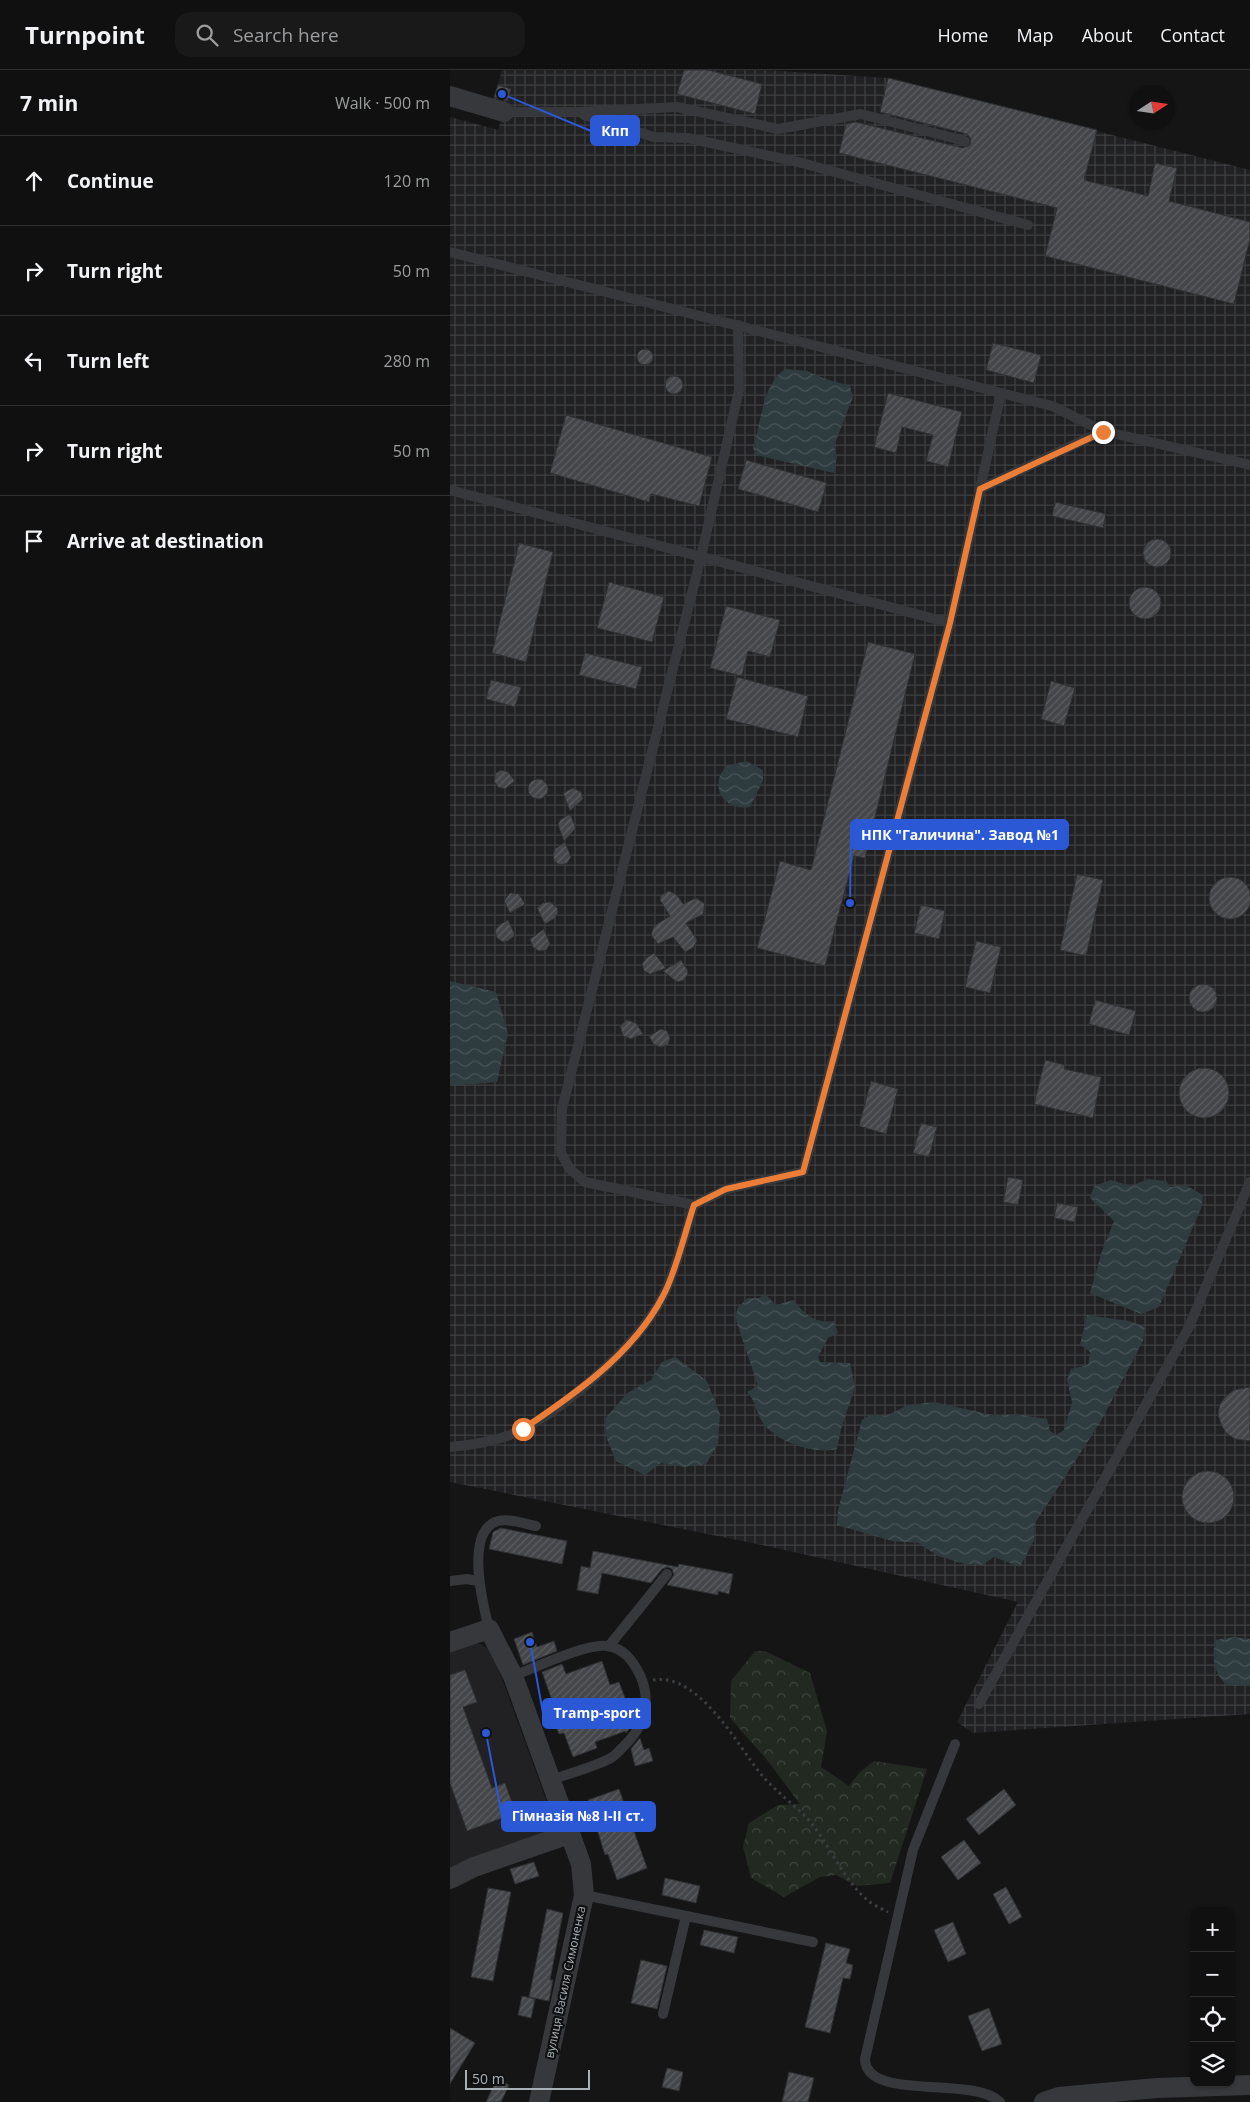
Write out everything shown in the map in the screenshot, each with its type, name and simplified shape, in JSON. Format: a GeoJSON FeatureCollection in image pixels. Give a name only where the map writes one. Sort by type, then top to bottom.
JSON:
{"type":"FeatureCollection","features":[{"type":"Feature","properties":{"kind":"street"},"geometry":{"type":"LineString","coordinates":[[450,96],[504,112]]}},
{"type":"Feature","properties":{"kind":"street"},"geometry":{"type":"LineString","coordinates":[[450,1642],[489,1629]]}},
{"type":"Feature","properties":{"kind":"street","name":"вулиця Василя Симоненка"},"geometry":{"type":"LineString","coordinates":[[489,1629],[513,1676],[581,1864],[584,1895],[539,2102]]}},
{"type":"Feature","properties":{"kind":"street"},"geometry":{"type":"LineString","coordinates":[[450,1880],[474,1867],[569,1834]]}},
{"type":"Feature","properties":{"kind":"street"},"geometry":{"type":"LineString","coordinates":[[1044,2102],[1059,2097],[1157,2088],[1250,2085]]}},
{"type":"Feature","properties":{"kind":"lane"},"geometry":{"type":"LineString","coordinates":[[504,112],[577,112],[677,107],[778,129],[862,114],[965,141]]}},
{"type":"Feature","properties":{"kind":"lane"},"geometry":{"type":"LineString","coordinates":[[577,112],[654,137],[688,138],[802,163],[1028,225]]}},
{"type":"Feature","properties":{"kind":"lane"},"geometry":{"type":"LineString","coordinates":[[450,252],[1052,406],[1103,432],[1250,466]]}},
{"type":"Feature","properties":{"kind":"lane"},"geometry":{"type":"LineString","coordinates":[[738,325],[739,390],[701,558],[562,1109],[561,1153],[570,1169],[585,1182],[694,1205],[726,1189],[803,1172],[950,623],[1001,393]]}},
{"type":"Feature","properties":{"kind":"lane"},"geometry":{"type":"LineString","coordinates":[[980,489],[1103,432]]}},
{"type":"Feature","properties":{"kind":"lane"},"geometry":{"type":"LineString","coordinates":[[450,490],[950,623]]}},
{"type":"Feature","properties":{"kind":"lane"},"geometry":{"type":"LineString","coordinates":[[980,1704],[1188,1329],[1250,1182]]}},
{"type":"Feature","properties":{"kind":"lane"},"geometry":{"type":"LineString","coordinates":[[450,1447],[476,1445],[523,1429],[579,1391],[632,1341],[663,1296],[694,1205]]}},
{"type":"Feature","properties":{"kind":"lane"},"geometry":{"type":"LineString","coordinates":[[489,1629],[478,1581],[481,1538],[487,1528],[495,1522],[504,1520],[536,1526]]}},
{"type":"Feature","properties":{"kind":"lane"},"geometry":{"type":"LineString","coordinates":[[609,1646],[668,1574]]}},
{"type":"Feature","properties":{"kind":"lane"},"geometry":{"type":"LineString","coordinates":[[450,1581],[467,1578],[478,1581]]}},
{"type":"Feature","properties":{"kind":"lane"},"geometry":{"type":"LineString","coordinates":[[513,1676],[583,1650],[609,1646],[622,1651],[634,1662],[643,1682],[645,1714],[642,1725],[627,1743],[610,1759],[551,1780]]}},
{"type":"Feature","properties":{"kind":"lane"},"geometry":{"type":"LineString","coordinates":[[954,1744],[913,1850],[899,1919],[865,2059],[865,2070],[871,2079],[889,2088],[913,2092],[976,2094],[997,2099],[1000,2102]]}},
{"type":"Feature","properties":{"kind":"lane"},"geometry":{"type":"LineString","coordinates":[[584,1895],[813,1942]]}},
{"type":"Feature","properties":{"kind":"lane"},"geometry":{"type":"LineString","coordinates":[[664,2014],[686,1916]]}},
{"type":"Feature","properties":{"kind":"path"},"geometry":{"type":"LineString","coordinates":[[643,1682],[662,1679],[680,1684],[710,1706],[761,1775],[807,1819],[866,1899],[899,1919]]}},
{"type":"Feature","properties":{"kind":"shaded area"},"geometry":{"type":"Polygon","coordinates":[[[502,70],[765,70],[888,78],[1250,170],[1250,1714],[973,1733],[957,1722],[1018,1602],[757,1544],[450,1482],[450,117],[498,130],[506,104],[493,100],[502,70]]]}},
{"type":"Feature","properties":{"kind":"shaded area"},"geometry":{"type":"Polygon","coordinates":[[[469,1642],[481,1644],[492,1651],[552,1816],[548,1829],[533,1839],[450,1868],[450,1649],[469,1642]]]}},
{"type":"Feature","properties":{"kind":"green space"},"geometry":{"type":"Polygon","coordinates":[[[755,1651],[765,1651],[810,1673],[827,1731],[821,1767],[849,1786],[860,1772],[874,1761],[927,1769],[890,1883],[857,1886],[836,1875],[820,1877],[784,1897],[751,1878],[743,1847],[749,1823],[778,1805],[800,1804],[767,1760],[730,1718],[731,1681],[755,1651]]]}},
{"type":"Feature","properties":{"kind":"water"},"geometry":{"type":"Polygon","coordinates":[[[785,369],[807,371],[825,379],[850,386],[853,397],[834,446],[837,456],[834,473],[755,455],[753,447],[767,394],[778,375],[785,369]]]}},
{"type":"Feature","properties":{"kind":"water"},"geometry":{"type":"Polygon","coordinates":[[[746,761],[763,770],[763,781],[750,807],[740,807],[725,801],[719,788],[719,780],[721,773],[727,766],[746,761]]]}},
{"type":"Feature","properties":{"kind":"water"},"geometry":{"type":"Polygon","coordinates":[[[450,981],[496,992],[508,1033],[497,1082],[450,1086],[450,981]]]}},
{"type":"Feature","properties":{"kind":"water"},"geometry":{"type":"Polygon","coordinates":[[[1148,1179],[1166,1181],[1170,1187],[1185,1185],[1203,1195],[1202,1206],[1159,1307],[1141,1314],[1090,1293],[1102,1251],[1114,1221],[1090,1198],[1094,1186],[1111,1180],[1131,1186],[1148,1179]]]}},
{"type":"Feature","properties":{"kind":"water"},"geometry":{"type":"Polygon","coordinates":[[[765,1294],[776,1305],[794,1300],[806,1314],[816,1320],[834,1321],[838,1333],[828,1338],[818,1357],[820,1362],[850,1363],[855,1387],[841,1429],[837,1449],[818,1450],[808,1448],[777,1436],[763,1423],[747,1392],[758,1386],[735,1317],[738,1307],[748,1298],[759,1298],[765,1294]]]}},
{"type":"Feature","properties":{"kind":"water"},"geometry":{"type":"Polygon","coordinates":[[[1087,1315],[1129,1321],[1145,1327],[1143,1341],[1101,1421],[1035,1523],[1034,1540],[1020,1567],[994,1557],[982,1565],[965,1564],[938,1556],[918,1543],[892,1541],[837,1525],[838,1510],[862,1420],[870,1415],[886,1416],[908,1405],[934,1402],[997,1416],[1015,1414],[1047,1419],[1050,1431],[1056,1435],[1064,1430],[1072,1402],[1067,1380],[1071,1369],[1088,1365],[1090,1352],[1080,1345],[1087,1315]]]}},
{"type":"Feature","properties":{"kind":"water"},"geometry":{"type":"Polygon","coordinates":[[[675,1357],[707,1381],[720,1414],[718,1444],[706,1464],[684,1467],[661,1463],[645,1475],[616,1461],[607,1439],[605,1419],[627,1393],[651,1380],[662,1362],[675,1357]]]}},
{"type":"Feature","properties":{"kind":"water"},"geometry":{"type":"Polygon","coordinates":[[[1234,1637],[1250,1639],[1250,1685],[1228,1686],[1219,1676],[1215,1665],[1215,1640],[1234,1637]]]}},
{"type":"Feature","properties":{"kind":"building"},"geometry":{"type":"Polygon","coordinates":[[[684,70],[708,70],[762,84],[755,114],[677,94],[684,70]]]}},
{"type":"Feature","properties":{"kind":"building"},"geometry":{"type":"Polygon","coordinates":[[[888,78],[1097,130],[1084,180],[1148,196],[1155,163],[1177,168],[1169,201],[1250,222],[1250,239],[1234,304],[1045,256],[1057,208],[839,153],[846,124],[856,122],[963,148],[970,145],[971,139],[967,134],[880,112],[888,78]]]}},
{"type":"Feature","properties":{"kind":"building"},"geometry":{"type":"Polygon","coordinates":[[[498,85],[511,89],[507,101],[494,97],[498,85]]]}},
{"type":"Feature","properties":{"kind":"building"},"geometry":{"type":"Polygon","coordinates":[[[993,343],[1041,355],[1034,383],[986,370],[993,343]]]}},
{"type":"Feature","properties":{"kind":"building"},"geometry":{"type":"Polygon","coordinates":[[[645,349],[653,357],[645,365],[637,357],[645,349]]]}},
{"type":"Feature","properties":{"kind":"building"},"geometry":{"type":"Polygon","coordinates":[[[670,376],[678,376],[683,381],[681,392],[670,394],[665,389],[665,381],[670,376]]]}},
{"type":"Feature","properties":{"kind":"building"},"geometry":{"type":"Polygon","coordinates":[[[888,393],[962,412],[948,467],[926,461],[933,435],[902,427],[896,453],[874,447],[888,393]]]}},
{"type":"Feature","properties":{"kind":"building"},"geometry":{"type":"Polygon","coordinates":[[[566,415],[712,457],[699,506],[651,494],[649,502],[550,473],[566,415]]]}},
{"type":"Feature","properties":{"kind":"building"},"geometry":{"type":"Polygon","coordinates":[[[746,460],[827,483],[818,512],[738,489],[746,460]]]}},
{"type":"Feature","properties":{"kind":"building"},"geometry":{"type":"Polygon","coordinates":[[[1055,502],[1106,514],[1103,528],[1052,516],[1055,502]]]}},
{"type":"Feature","properties":{"kind":"building"},"geometry":{"type":"Polygon","coordinates":[[[1157,539],[1167,543],[1171,553],[1167,563],[1157,567],[1147,563],[1143,553],[1147,543],[1157,539]]]}},
{"type":"Feature","properties":{"kind":"building"},"geometry":{"type":"Polygon","coordinates":[[[519,543],[553,552],[526,662],[492,653],[519,543]]]}},
{"type":"Feature","properties":{"kind":"building"},"geometry":{"type":"Polygon","coordinates":[[[609,582],[664,597],[652,642],[597,628],[609,582]]]}},
{"type":"Feature","properties":{"kind":"building"},"geometry":{"type":"Polygon","coordinates":[[[1145,587],[1151,588],[1156,592],[1160,597],[1160,609],[1156,614],[1151,618],[1145,619],[1139,618],[1134,614],[1130,609],[1129,603],[1130,597],[1134,592],[1139,588],[1145,587]]]}},
{"type":"Feature","properties":{"kind":"building"},"geometry":{"type":"Polygon","coordinates":[[[726,606],[780,620],[770,657],[748,651],[742,676],[710,668],[726,606]]]}},
{"type":"Feature","properties":{"kind":"building"},"geometry":{"type":"Polygon","coordinates":[[[868,642],[915,654],[865,858],[854,856],[825,966],[757,948],[780,861],[811,870],[868,642]]]}},
{"type":"Feature","properties":{"kind":"building"},"geometry":{"type":"Polygon","coordinates":[[[585,653],[642,667],[636,689],[579,675],[585,653]]]}},
{"type":"Feature","properties":{"kind":"building"},"geometry":{"type":"Polygon","coordinates":[[[737,677],[808,696],[798,737],[726,719],[737,677]]]}},
{"type":"Feature","properties":{"kind":"building"},"geometry":{"type":"Polygon","coordinates":[[[491,680],[521,687],[515,707],[486,699],[491,680]]]}},
{"type":"Feature","properties":{"kind":"building"},"geometry":{"type":"Polygon","coordinates":[[[1051,681],[1075,688],[1064,726],[1041,719],[1051,681]]]}},
{"type":"Feature","properties":{"kind":"building"},"geometry":{"type":"Polygon","coordinates":[[[501,770],[508,772],[515,781],[505,789],[498,787],[494,781],[495,774],[501,770]]]}},
{"type":"Feature","properties":{"kind":"building"},"geometry":{"type":"Polygon","coordinates":[[[538,779],[545,782],[548,789],[545,796],[538,799],[531,796],[528,789],[531,782],[538,779]]]}},
{"type":"Feature","properties":{"kind":"building"},"geometry":{"type":"Polygon","coordinates":[[[573,788],[581,792],[583,799],[570,811],[563,793],[573,788]]]}},
{"type":"Feature","properties":{"kind":"building"},"geometry":{"type":"Polygon","coordinates":[[[570,814],[576,828],[564,841],[558,825],[560,820],[570,814]]]}},
{"type":"Feature","properties":{"kind":"building"},"geometry":{"type":"Polygon","coordinates":[[[565,842],[571,857],[567,863],[560,865],[554,861],[553,854],[555,849],[565,842]]]}},
{"type":"Feature","properties":{"kind":"building"},"geometry":{"type":"Polygon","coordinates":[[[1077,874],[1103,880],[1086,956],[1060,950],[1077,874]]]}},
{"type":"Feature","properties":{"kind":"building"},"geometry":{"type":"Polygon","coordinates":[[[1230,877],[1245,883],[1251,898],[1245,913],[1230,919],[1215,913],[1209,898],[1215,883],[1230,877]]]}},
{"type":"Feature","properties":{"kind":"building"},"geometry":{"type":"Polygon","coordinates":[[[669,891],[677,895],[683,904],[696,898],[705,904],[703,914],[686,923],[697,940],[694,947],[685,952],[673,937],[658,944],[651,935],[654,926],[670,916],[660,900],[661,895],[669,891]]]}},
{"type":"Feature","properties":{"kind":"building"},"geometry":{"type":"Polygon","coordinates":[[[510,893],[519,894],[525,904],[510,913],[504,901],[510,893]]]}},
{"type":"Feature","properties":{"kind":"building"},"geometry":{"type":"Polygon","coordinates":[[[550,902],[557,907],[558,913],[555,918],[545,924],[537,908],[543,903],[550,902]]]}},
{"type":"Feature","properties":{"kind":"building"},"geometry":{"type":"Polygon","coordinates":[[[921,905],[945,911],[939,939],[914,933],[921,905]]]}},
{"type":"Feature","properties":{"kind":"building"},"geometry":{"type":"Polygon","coordinates":[[[508,920],[515,935],[508,941],[503,942],[497,938],[495,931],[499,925],[508,920]]]}},
{"type":"Feature","properties":{"kind":"building"},"geometry":{"type":"Polygon","coordinates":[[[544,929],[550,944],[546,950],[539,951],[533,947],[530,939],[544,929]]]}},
{"type":"Feature","properties":{"kind":"building"},"geometry":{"type":"Polygon","coordinates":[[[976,941],[1001,947],[990,993],[965,987],[976,941]]]}},
{"type":"Feature","properties":{"kind":"building"},"geometry":{"type":"Polygon","coordinates":[[[654,953],[666,968],[650,974],[644,971],[642,964],[646,958],[654,953]]]}},
{"type":"Feature","properties":{"kind":"building"},"geometry":{"type":"Polygon","coordinates":[[[681,960],[688,974],[684,980],[677,982],[663,971],[681,960]]]}},
{"type":"Feature","properties":{"kind":"building"},"geometry":{"type":"Polygon","coordinates":[[[1203,984],[1213,988],[1217,998],[1213,1008],[1203,1012],[1193,1008],[1189,998],[1193,988],[1203,984]]]}},
{"type":"Feature","properties":{"kind":"building"},"geometry":{"type":"Polygon","coordinates":[[[1095,1000],[1136,1011],[1129,1035],[1089,1024],[1095,1000]]]}},
{"type":"Feature","properties":{"kind":"building"},"geometry":{"type":"Polygon","coordinates":[[[627,1020],[636,1023],[643,1034],[631,1039],[623,1036],[620,1026],[627,1020]]]}},
{"type":"Feature","properties":{"kind":"building"},"geometry":{"type":"Polygon","coordinates":[[[661,1029],[667,1031],[670,1038],[668,1045],[661,1047],[654,1045],[649,1036],[661,1029]]]}},
{"type":"Feature","properties":{"kind":"building"},"geometry":{"type":"Polygon","coordinates":[[[1045,1060],[1065,1065],[1064,1069],[1101,1077],[1093,1118],[1034,1104],[1045,1060]]]}},
{"type":"Feature","properties":{"kind":"building"},"geometry":{"type":"Polygon","coordinates":[[[1204,1068],[1222,1075],[1229,1093],[1222,1111],[1204,1118],[1186,1111],[1179,1093],[1186,1075],[1204,1068]]]}},
{"type":"Feature","properties":{"kind":"building"},"geometry":{"type":"Polygon","coordinates":[[[871,1081],[898,1089],[886,1134],[859,1126],[871,1081]]]}},
{"type":"Feature","properties":{"kind":"building"},"geometry":{"type":"Polygon","coordinates":[[[921,1123],[937,1127],[929,1157],[913,1153],[921,1123]]]}},
{"type":"Feature","properties":{"kind":"building"},"geometry":{"type":"Polygon","coordinates":[[[1008,1177],[1023,1180],[1018,1205],[1003,1202],[1008,1177]]]}},
{"type":"Feature","properties":{"kind":"building"},"geometry":{"type":"Polygon","coordinates":[[[1057,1203],[1078,1207],[1075,1222],[1054,1218],[1057,1203]]]}},
{"type":"Feature","properties":{"kind":"building"},"geometry":{"type":"Polygon","coordinates":[[[1250,1387],[1250,1441],[1235,1439],[1226,1433],[1221,1424],[1218,1414],[1220,1404],[1234,1390],[1250,1387]]]}},
{"type":"Feature","properties":{"kind":"building"},"geometry":{"type":"Polygon","coordinates":[[[1203,1471],[1213,1471],[1227,1478],[1234,1492],[1234,1502],[1227,1516],[1213,1523],[1203,1523],[1193,1519],[1186,1512],[1182,1502],[1182,1492],[1186,1482],[1193,1475],[1203,1471]]]}},
{"type":"Feature","properties":{"kind":"building"},"geometry":{"type":"Polygon","coordinates":[[[501,1528],[567,1541],[562,1564],[489,1549],[493,1532],[501,1528]]]}},
{"type":"Feature","properties":{"kind":"building"},"geometry":{"type":"Polygon","coordinates":[[[593,1551],[678,1567],[679,1564],[733,1574],[729,1594],[718,1591],[718,1595],[667,1585],[674,1575],[672,1569],[668,1567],[662,1569],[651,1583],[602,1573],[598,1594],[577,1590],[581,1566],[590,1568],[593,1551]]]}},
{"type":"Feature","properties":{"kind":"building"},"geometry":{"type":"Polygon","coordinates":[[[532,1632],[537,1647],[554,1641],[557,1651],[523,1665],[514,1639],[532,1632]]]}},
{"type":"Feature","properties":{"kind":"building"},"geometry":{"type":"Polygon","coordinates":[[[602,1661],[610,1685],[619,1682],[634,1722],[626,1733],[626,1731],[595,1742],[597,1748],[573,1757],[564,1733],[559,1734],[549,1707],[554,1706],[542,1672],[562,1664],[566,1674],[602,1661]]]}},
{"type":"Feature","properties":{"kind":"building"},"geometry":{"type":"Polygon","coordinates":[[[465,1670],[477,1702],[463,1707],[492,1788],[505,1783],[516,1813],[467,1831],[450,1783],[450,1675],[465,1670]]]}},
{"type":"Feature","properties":{"kind":"building"},"geometry":{"type":"Polygon","coordinates":[[[640,1738],[644,1750],[649,1748],[653,1761],[635,1766],[631,1749],[640,1738]]]}},
{"type":"Feature","properties":{"kind":"building"},"geometry":{"type":"Polygon","coordinates":[[[619,1789],[647,1868],[617,1880],[608,1854],[605,1855],[588,1800],[619,1789]]]}},
{"type":"Feature","properties":{"kind":"building"},"geometry":{"type":"Polygon","coordinates":[[[1004,1789],[1016,1805],[979,1835],[966,1819],[1004,1789]]]}},
{"type":"Feature","properties":{"kind":"building"},"geometry":{"type":"Polygon","coordinates":[[[964,1840],[981,1863],[958,1880],[941,1857],[964,1840]]]}},
{"type":"Feature","properties":{"kind":"building"},"geometry":{"type":"Polygon","coordinates":[[[534,1862],[539,1876],[515,1884],[510,1869],[534,1862]]]}},
{"type":"Feature","properties":{"kind":"building"},"geometry":{"type":"Polygon","coordinates":[[[665,1878],[700,1886],[696,1903],[662,1895],[665,1878]]]}},
{"type":"Feature","properties":{"kind":"building"},"geometry":{"type":"Polygon","coordinates":[[[1006,1887],[1022,1917],[1009,1924],[993,1894],[1006,1887]]]}},
{"type":"Feature","properties":{"kind":"building"},"geometry":{"type":"Polygon","coordinates":[[[488,1888],[511,1892],[493,1981],[471,1977],[488,1888]]]}},
{"type":"Feature","properties":{"kind":"building"},"geometry":{"type":"Polygon","coordinates":[[[547,1909],[563,1913],[550,1980],[553,1980],[549,2001],[529,1997],[547,1909]]]}},
{"type":"Feature","properties":{"kind":"building"},"geometry":{"type":"Polygon","coordinates":[[[953,1922],[966,1954],[948,1962],[934,1930],[953,1922]]]}},
{"type":"Feature","properties":{"kind":"building"},"geometry":{"type":"Polygon","coordinates":[[[704,1930],[738,1937],[734,1953],[700,1945],[704,1930]]]}},
{"type":"Feature","properties":{"kind":"building"},"geometry":{"type":"Polygon","coordinates":[[[826,1943],[850,1949],[846,1963],[853,1965],[850,1979],[843,1978],[830,2033],[805,2027],[826,1943]]]}},
{"type":"Feature","properties":{"kind":"building"},"geometry":{"type":"Polygon","coordinates":[[[641,1960],[667,1966],[657,2009],[631,2003],[641,1960]]]}},
{"type":"Feature","properties":{"kind":"building"},"geometry":{"type":"Polygon","coordinates":[[[522,1996],[535,1999],[531,2018],[518,2015],[522,1996]]]}},
{"type":"Feature","properties":{"kind":"building"},"geometry":{"type":"Polygon","coordinates":[[[989,2008],[1002,2044],[982,2051],[968,2016],[989,2008]]]}},
{"type":"Feature","properties":{"kind":"building"},"geometry":{"type":"Polygon","coordinates":[[[450,2028],[475,2043],[450,2084],[450,2028]]]}},
{"type":"Feature","properties":{"kind":"building"},"geometry":{"type":"Polygon","coordinates":[[[667,2068],[683,2072],[679,2091],[662,2087],[667,2068]]]}},
{"type":"Feature","properties":{"kind":"building"},"geometry":{"type":"Polygon","coordinates":[[[789,2072],[814,2078],[808,2102],[782,2102],[789,2072]]]}},
{"type":"Feature","properties":{"kind":"building"},"geometry":{"type":"Polygon","coordinates":[[[497,2079],[509,2085],[501,2102],[486,2102],[497,2079]]]}},
{"type":"Feature","properties":{"kind":"place","name":"Кпп"},"geometry":{"type":"Point","coordinates":[502,94]}},
{"type":"Feature","properties":{"kind":"place","name":"НПК \"Галичина\". Завод №1"},"geometry":{"type":"Point","coordinates":[850,903]}},
{"type":"Feature","properties":{"kind":"place","name":"Tramp-sport"},"geometry":{"type":"Point","coordinates":[530,1642]}},
{"type":"Feature","properties":{"kind":"place","name":"Гімназія №8 I-II ст."},"geometry":{"type":"Point","coordinates":[486,1733]}},
{"type":"Feature","properties":{"kind":"route"},"geometry":{"type":"LineString","coordinates":[[523,1429],[579,1391],[632,1341],[663,1296],[694,1205],[726,1189],[803,1172],[950,623],[980,489],[1103,432]]}}]}
